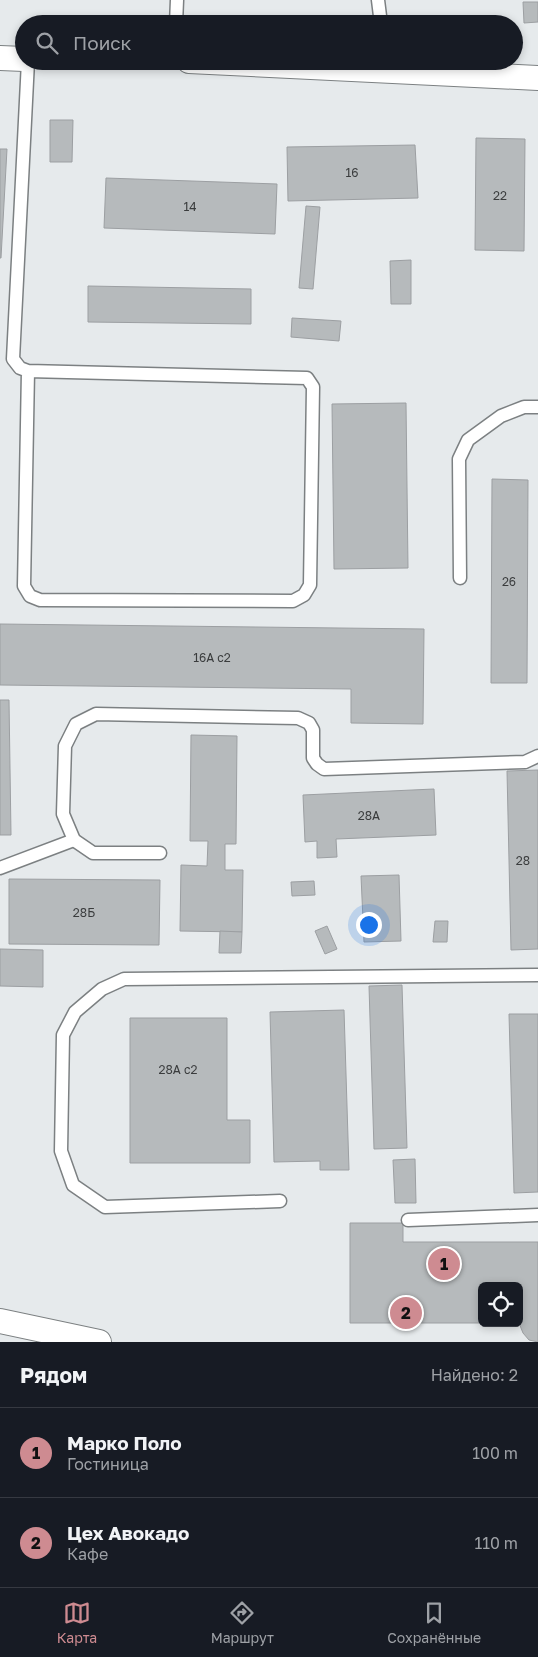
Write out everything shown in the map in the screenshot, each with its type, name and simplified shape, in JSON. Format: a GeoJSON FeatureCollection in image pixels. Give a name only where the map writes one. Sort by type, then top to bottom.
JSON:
{"type":"FeatureCollection","features":[{"type":"Feature","properties":{"kind":"street"},"geometry":{"type":"LineString","coordinates":[[0,58],[15,58]]}},
{"type":"Feature","properties":{"kind":"street"},"geometry":{"type":"LineString","coordinates":[[437,70],[538,78]]}},
{"type":"Feature","properties":{"kind":"street"},"geometry":{"type":"LineString","coordinates":[[0,1320],[99,1342]]}},
{"type":"Feature","properties":{"kind":"lane"},"geometry":{"type":"LineString","coordinates":[[176,15],[177,0]]}},
{"type":"Feature","properties":{"kind":"lane"},"geometry":{"type":"LineString","coordinates":[[378,0],[380,15]]}},
{"type":"Feature","properties":{"kind":"lane"},"geometry":{"type":"LineString","coordinates":[[28,70],[13,359],[20,368],[28,371],[307,378],[313,387],[310,585],[304,595],[293,601],[40,600],[30,596],[24,586],[28,371]]}},
{"type":"Feature","properties":{"kind":"lane"},"geometry":{"type":"LineString","coordinates":[[460,578],[460,459],[468,440],[501,416],[524,407],[538,407]]}},
{"type":"Feature","properties":{"kind":"lane"},"geometry":{"type":"LineString","coordinates":[[160,853],[93,853],[74,840],[63,814],[65,746],[76,724],[96,714],[298,718],[309,723],[313,730],[313,758],[324,769],[525,762],[538,756]]}},
{"type":"Feature","properties":{"kind":"lane"},"geometry":{"type":"LineString","coordinates":[[0,868],[74,840]]}},
{"type":"Feature","properties":{"kind":"lane"},"geometry":{"type":"LineString","coordinates":[[280,1201],[105,1207],[73,1185],[61,1151],[62,1034],[75,1012],[102,989],[124,979],[538,974]]}},
{"type":"Feature","properties":{"kind":"lane"},"geometry":{"type":"LineString","coordinates":[[408,1220],[538,1215]]}},
{"type":"Feature","properties":{"kind":"building"},"geometry":{"type":"Polygon","coordinates":[[[523,2],[538,2],[538,22],[524,23],[523,2]]]}},
{"type":"Feature","properties":{"kind":"building"},"geometry":{"type":"Polygon","coordinates":[[[50,120],[73,120],[72,162],[50,162],[50,120]]]}},
{"type":"Feature","properties":{"kind":"building"},"geometry":{"type":"Polygon","coordinates":[[[476,138],[525,139],[524,251],[475,250],[476,138]]]}},
{"type":"Feature","properties":{"kind":"building"},"geometry":{"type":"Polygon","coordinates":[[[415,145],[418,198],[288,201],[287,147],[415,145]]]}},
{"type":"Feature","properties":{"kind":"building"},"geometry":{"type":"Polygon","coordinates":[[[0,149],[7,149],[1,258],[0,258],[0,149]]]}},
{"type":"Feature","properties":{"kind":"building"},"geometry":{"type":"Polygon","coordinates":[[[106,178],[277,184],[275,234],[104,228],[106,178]]]}},
{"type":"Feature","properties":{"kind":"building"},"geometry":{"type":"Polygon","coordinates":[[[306,206],[320,207],[313,289],[299,288],[306,206]]]}},
{"type":"Feature","properties":{"kind":"building"},"geometry":{"type":"Polygon","coordinates":[[[411,260],[411,304],[391,304],[390,261],[411,260]]]}},
{"type":"Feature","properties":{"kind":"building"},"geometry":{"type":"Polygon","coordinates":[[[88,286],[251,289],[251,324],[88,322],[88,286]]]}},
{"type":"Feature","properties":{"kind":"building"},"geometry":{"type":"Polygon","coordinates":[[[292,318],[341,321],[339,341],[291,337],[292,318]]]}},
{"type":"Feature","properties":{"kind":"building"},"geometry":{"type":"Polygon","coordinates":[[[406,403],[408,568],[334,569],[332,404],[406,403]]]}},
{"type":"Feature","properties":{"kind":"building"},"geometry":{"type":"Polygon","coordinates":[[[492,479],[528,480],[527,683],[491,683],[492,479]]]}},
{"type":"Feature","properties":{"kind":"building"},"geometry":{"type":"Polygon","coordinates":[[[0,624],[424,629],[423,724],[351,723],[351,689],[0,685],[0,624]]]}},
{"type":"Feature","properties":{"kind":"building"},"geometry":{"type":"Polygon","coordinates":[[[0,700],[9,700],[11,835],[0,835],[0,700]]]}},
{"type":"Feature","properties":{"kind":"building"},"geometry":{"type":"Polygon","coordinates":[[[191,735],[237,736],[236,844],[225,844],[225,870],[243,870],[242,932],[180,931],[181,865],[207,866],[208,841],[190,841],[191,735]]]}},
{"type":"Feature","properties":{"kind":"building"},"geometry":{"type":"Polygon","coordinates":[[[538,770],[538,949],[511,950],[507,771],[538,770]]]}},
{"type":"Feature","properties":{"kind":"building"},"geometry":{"type":"Polygon","coordinates":[[[434,789],[436,835],[336,839],[337,857],[317,858],[317,841],[305,842],[303,795],[434,789]]]}},
{"type":"Feature","properties":{"kind":"building"},"geometry":{"type":"Polygon","coordinates":[[[399,875],[401,941],[364,942],[361,876],[399,875]]]}},
{"type":"Feature","properties":{"kind":"building"},"geometry":{"type":"Polygon","coordinates":[[[9,879],[160,880],[159,945],[9,944],[9,879]]]}},
{"type":"Feature","properties":{"kind":"building"},"geometry":{"type":"Polygon","coordinates":[[[314,881],[315,895],[292,896],[291,882],[314,881]]]}},
{"type":"Feature","properties":{"kind":"building"},"geometry":{"type":"Polygon","coordinates":[[[435,921],[448,921],[447,942],[433,942],[435,921]]]}},
{"type":"Feature","properties":{"kind":"building"},"geometry":{"type":"Polygon","coordinates":[[[327,926],[337,949],[325,954],[315,931],[327,926]]]}},
{"type":"Feature","properties":{"kind":"building"},"geometry":{"type":"Polygon","coordinates":[[[220,931],[242,932],[241,953],[219,953],[220,931]]]}},
{"type":"Feature","properties":{"kind":"building"},"geometry":{"type":"Polygon","coordinates":[[[0,949],[43,950],[43,987],[0,986],[0,949]]]}},
{"type":"Feature","properties":{"kind":"building"},"geometry":{"type":"Polygon","coordinates":[[[402,985],[407,1148],[374,1149],[369,986],[402,985]]]}},
{"type":"Feature","properties":{"kind":"building"},"geometry":{"type":"Polygon","coordinates":[[[344,1010],[349,1170],[320,1170],[320,1161],[274,1162],[270,1012],[344,1010]]]}},
{"type":"Feature","properties":{"kind":"building"},"geometry":{"type":"Polygon","coordinates":[[[509,1014],[538,1014],[538,1192],[514,1193],[509,1014]]]}},
{"type":"Feature","properties":{"kind":"building"},"geometry":{"type":"Polygon","coordinates":[[[130,1018],[227,1018],[227,1120],[250,1120],[250,1163],[130,1163],[130,1018]]]}},
{"type":"Feature","properties":{"kind":"building"},"geometry":{"type":"Polygon","coordinates":[[[415,1159],[416,1203],[395,1203],[393,1160],[415,1159]]]}},
{"type":"Feature","properties":{"kind":"building"},"geometry":{"type":"Polygon","coordinates":[[[350,1223],[403,1223],[403,1242],[538,1242],[538,1342],[529,1340],[521,1327],[523,1327],[523,1282],[478,1282],[478,1323],[350,1323],[350,1223]]]}},
{"type":"Feature","properties":{"kind":"place","name":"Марко Поло"},"geometry":{"type":"Point","coordinates":[444,1264]}},
{"type":"Feature","properties":{"kind":"place","name":"Цех Авокадо"},"geometry":{"type":"Point","coordinates":[406,1313]}}]}
